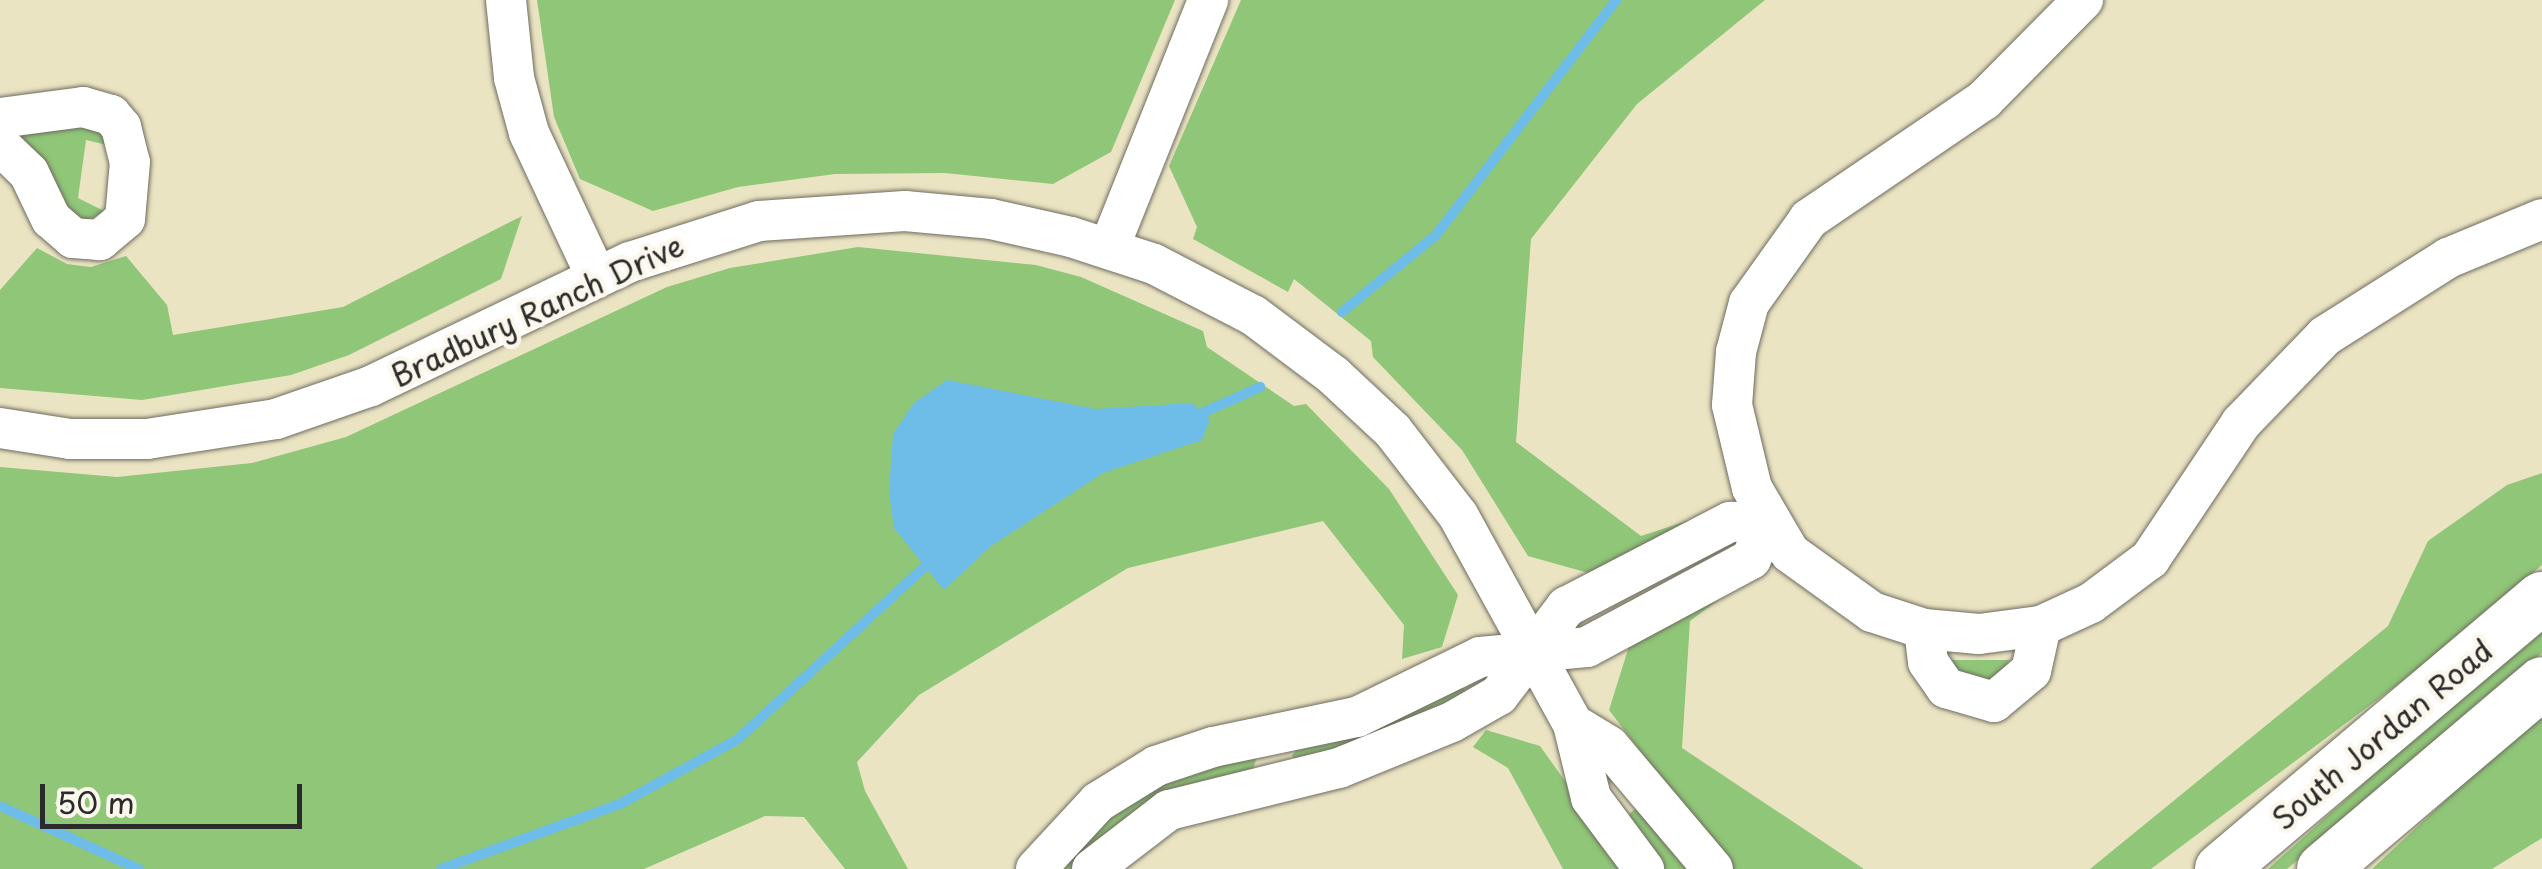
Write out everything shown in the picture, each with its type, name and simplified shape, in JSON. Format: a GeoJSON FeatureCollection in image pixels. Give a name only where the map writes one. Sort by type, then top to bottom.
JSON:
{"type":"FeatureCollection","features":[{"type":"Feature","properties":{"kind":"main road","name":"South Jordan Road"},"geometry":{"type":"LineString","coordinates":[[2221,869],[2542,598]]}},
{"type":"Feature","properties":{"kind":"main road"},"geometry":{"type":"LineString","coordinates":[[2322,869],[2542,683]]}},
{"type":"Feature","properties":{"kind":"street"},"geometry":{"type":"LineString","coordinates":[[506,0],[514,78],[530,133],[596,276]]}},
{"type":"Feature","properties":{"kind":"street"},"geometry":{"type":"LineString","coordinates":[[1108,248],[1208,0]]}},
{"type":"Feature","properties":{"kind":"street"},"geometry":{"type":"LineString","coordinates":[[2083,0],[1984,100],[1809,218],[1760,281],[1736,352],[1732,405],[1743,465],[1768,522],[1790,553],[1830,587],[1872,612],[1924,629],[1979,634],[2041,626],[2091,603],[2150,559],[2266,393],[2353,314],[2448,258],[2542,219]]}},
{"type":"Feature","properties":{"kind":"street"},"geometry":{"type":"LineString","coordinates":[[0,118],[83,107],[111,115],[127,144],[125,219],[100,240],[74,238],[51,219],[29,173],[0,145]]}},
{"type":"Feature","properties":{"kind":"street","name":"Bradbury Ranch Drive"},"geometry":{"type":"LineString","coordinates":[[0,428],[70,439],[147,439],[276,419],[372,386],[596,276],[725,229],[834,212],[991,219],[1108,248],[1253,315],[1333,375],[1393,431],[1437,486],[1532,650],[1573,724],[1591,798],[1644,869]]}},
{"type":"Feature","properties":{"kind":"street"},"geometry":{"type":"LineString","coordinates":[[1092,869],[1169,810],[1368,759],[1452,722],[1499,695],[1566,608],[1730,522],[1768,522]]}},
{"type":"Feature","properties":{"kind":"street"},"geometry":{"type":"LineString","coordinates":[[1924,629],[1928,662],[1946,688],[1994,702],[2031,670],[2041,626]]}},
{"type":"Feature","properties":{"kind":"street"},"geometry":{"type":"LineString","coordinates":[[1036,869],[1081,818],[1136,776],[1213,747],[1272,737],[1370,712],[1480,657],[1532,650]]}},
{"type":"Feature","properties":{"kind":"street","name":"Bradbury Ranch Drive"},"geometry":{"type":"LineString","coordinates":[[1573,724],[1608,746],[1713,869]]}},
{"type":"Feature","properties":{"kind":"street"},"geometry":{"type":"LineString","coordinates":[[1272,737],[1281,781]]}},
{"type":"Feature","properties":{"kind":"green space"},"geometry":{"type":"Polygon","coordinates":[[[537,0],[1175,0],[1111,152],[1053,184],[945,173],[835,174],[738,187],[653,211],[580,179],[554,117],[537,0]]]}},
{"type":"Feature","properties":{"kind":"green space"},"geometry":{"type":"Polygon","coordinates":[[[1241,0],[1765,0],[1637,104],[1531,239],[1516,442],[1641,536],[1699,517],[1592,574],[1528,556],[1462,450],[1373,357],[1371,341],[1294,279],[1288,292],[1193,239],[1197,227],[1169,166],[1241,0]]]}},
{"type":"Feature","properties":{"kind":"green space"},"geometry":{"type":"Polygon","coordinates":[[[80,126],[97,130],[111,146],[86,140],[78,198],[106,212],[87,220],[69,213],[18,136],[80,126]]]}},
{"type":"Feature","properties":{"kind":"green space"},"geometry":{"type":"Polygon","coordinates":[[[522,216],[501,279],[349,355],[291,375],[142,400],[0,388],[0,290],[37,248],[67,264],[91,267],[126,256],[167,305],[173,335],[343,307],[522,216]]]}},
{"type":"Feature","properties":{"kind":"green space"},"geometry":{"type":"Polygon","coordinates":[[[858,247],[1036,265],[1081,277],[1203,331],[1207,347],[1294,406],[1306,404],[1389,489],[1458,595],[1442,647],[1402,659],[1404,625],[1323,521],[1128,568],[919,695],[857,762],[865,791],[908,869],[845,869],[804,817],[765,816],[644,869],[0,869],[0,467],[117,477],[252,463],[346,437],[667,287],[730,268],[858,247]]]}},
{"type":"Feature","properties":{"kind":"green space"},"geometry":{"type":"Polygon","coordinates":[[[2542,473],[2542,565],[2417,670],[2151,869],[2090,869],[2388,626],[2428,541],[2507,485],[2542,473]]]}},
{"type":"Feature","properties":{"kind":"green space"},"geometry":{"type":"Polygon","coordinates":[[[1743,582],[1690,621],[1682,748],[1864,869],[1730,869],[1609,710],[1630,643],[1743,582]]]}},
{"type":"Feature","properties":{"kind":"green space"},"geometry":{"type":"Polygon","coordinates":[[[2542,624],[2542,653],[2287,869],[2268,869],[2542,624]]]}},
{"type":"Feature","properties":{"kind":"green space"},"geometry":{"type":"Polygon","coordinates":[[[1950,660],[2010,660],[1993,682],[1954,671],[1950,660]]]}},
{"type":"Feature","properties":{"kind":"green space"},"geometry":{"type":"Polygon","coordinates":[[[1460,684],[1466,692],[1457,703],[1297,762],[1292,756],[1298,747],[1460,684]]]}},
{"type":"Feature","properties":{"kind":"green space"},"geometry":{"type":"Polygon","coordinates":[[[2542,710],[2542,838],[2492,869],[2372,869],[2542,710]]]}},
{"type":"Feature","properties":{"kind":"green space"},"geometry":{"type":"Polygon","coordinates":[[[1486,730],[1540,746],[1628,869],[1563,869],[1508,768],[1473,747],[1486,730]]]}},
{"type":"Feature","properties":{"kind":"green space"},"geometry":{"type":"Polygon","coordinates":[[[1257,756],[1253,770],[1206,781],[1074,869],[1055,869],[1073,844],[1169,776],[1257,756]]]}},
{"type":"Feature","properties":{"kind":"green space"},"geometry":{"type":"Polygon","coordinates":[[[1636,808],[1699,869],[1659,869],[1628,815],[1636,808]]]}},
{"type":"Feature","properties":{"kind":"water"},"geometry":{"type":"Polygon","coordinates":[[[947,380],[1096,409],[1192,403],[1210,419],[1202,440],[1103,473],[991,546],[944,590],[894,528],[889,492],[893,434],[914,403],[947,380]]]}},
{"type":"Feature","properties":{"kind":"waterway"},"geometry":{"type":"LineString","coordinates":[[1342,312],[1436,235],[1616,0]]}},
{"type":"Feature","properties":{"kind":"waterway"},"geometry":{"type":"LineString","coordinates":[[1191,418],[1260,387]]}},
{"type":"Feature","properties":{"kind":"waterway"},"geometry":{"type":"LineString","coordinates":[[441,869],[620,804],[738,739],[935,557]]}},
{"type":"Feature","properties":{"kind":"waterway"},"geometry":{"type":"LineString","coordinates":[[0,806],[139,869]]}}]}
